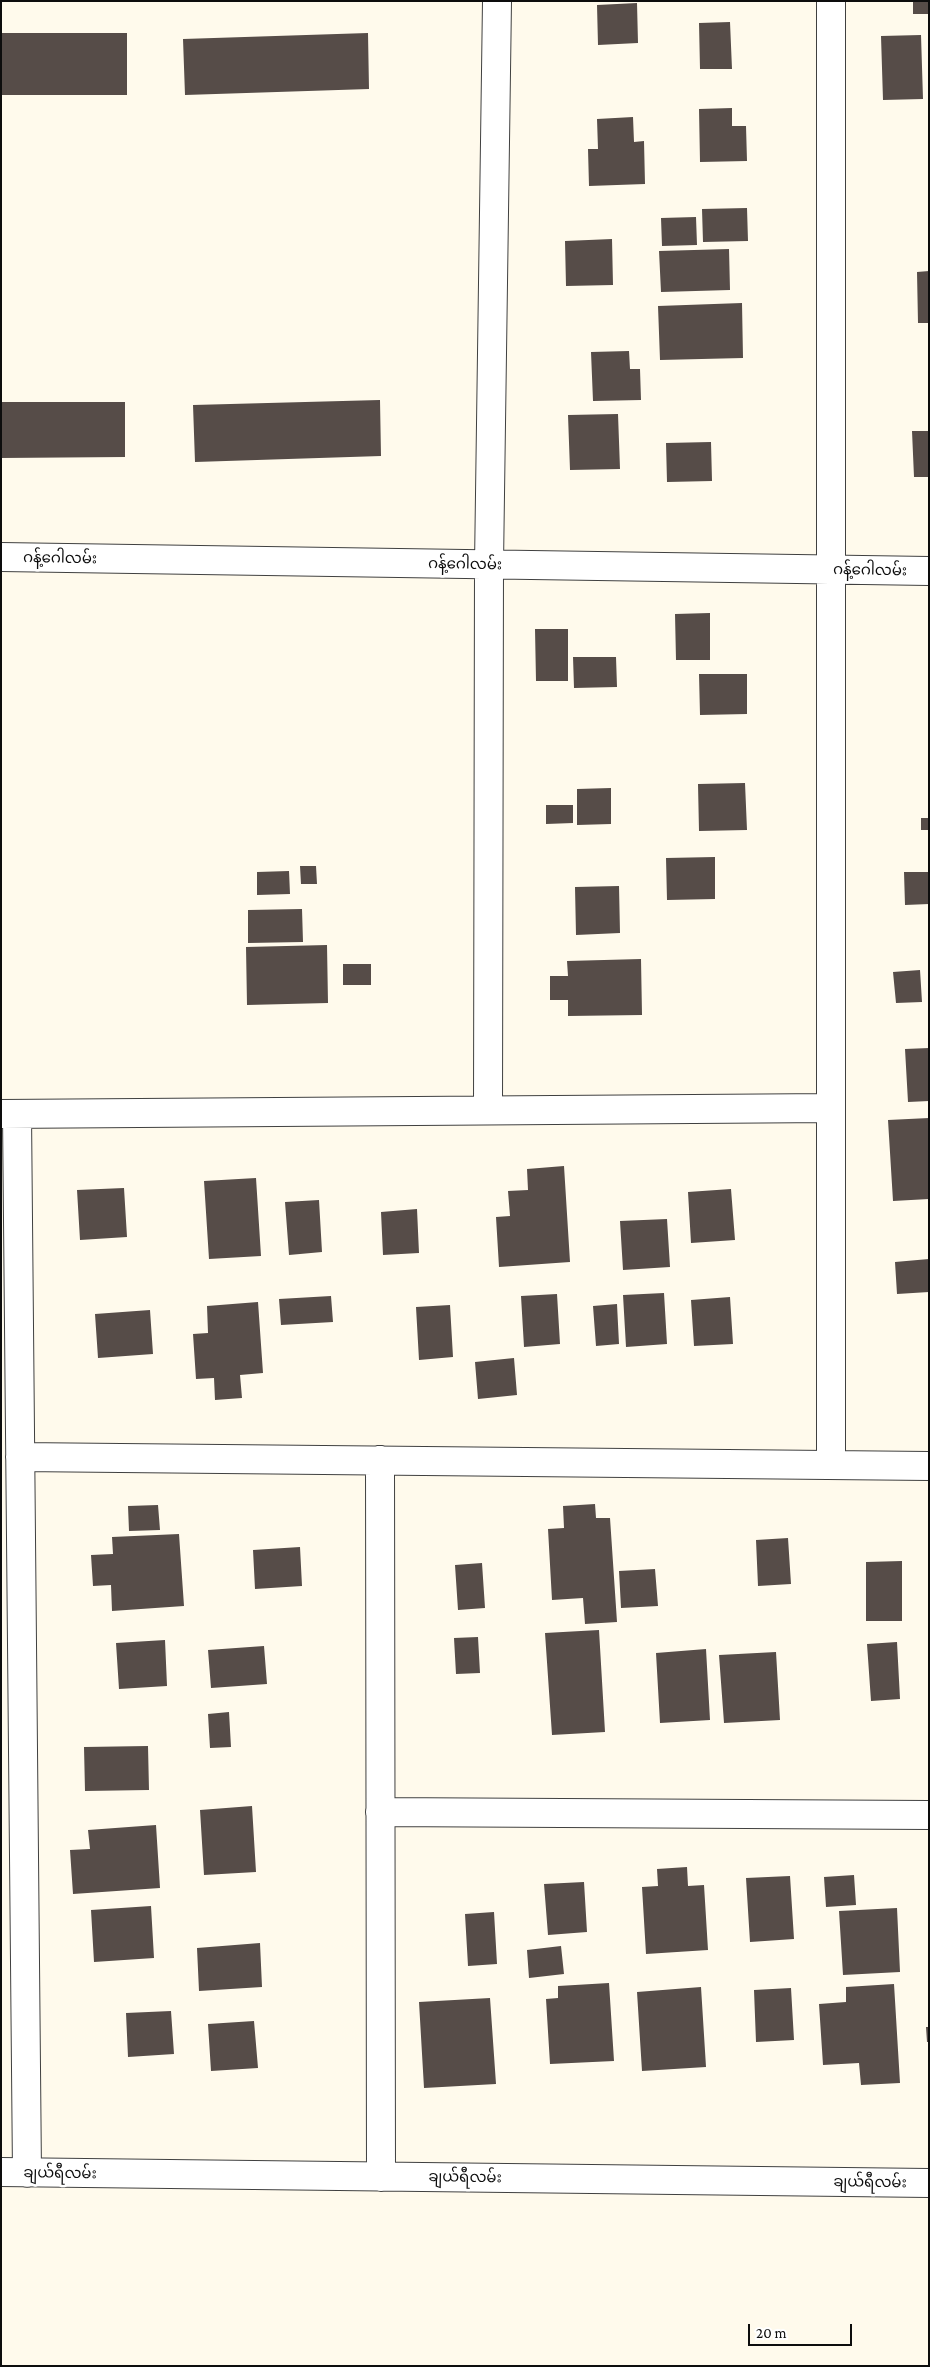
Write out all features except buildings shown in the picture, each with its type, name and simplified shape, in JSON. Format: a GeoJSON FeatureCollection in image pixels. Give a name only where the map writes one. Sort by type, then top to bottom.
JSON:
{"type":"FeatureCollection","features":[{"type":"Feature","properties":{"kind":"street"},"geometry":{"type":"LineString","coordinates":[[488,1110],[489,564],[497,1]]}},
{"type":"Feature","properties":{"kind":"street"},"geometry":{"type":"LineString","coordinates":[[831,1],[831,1465]]}},
{"type":"Feature","properties":{"kind":"street","name":"ဂန့်ဂေါလမ်း"},"geometry":{"type":"LineString","coordinates":[[1,557],[929,571]]}},
{"type":"Feature","properties":{"kind":"street"},"geometry":{"type":"LineString","coordinates":[[14,2173],[20,1457],[9,1114],[831,1108]]}},
{"type":"Feature","properties":{"kind":"street"},"geometry":{"type":"LineString","coordinates":[[20,1457],[929,1466]]}},
{"type":"Feature","properties":{"kind":"street"},"geometry":{"type":"LineString","coordinates":[[380,1460],[382,2176]]}},
{"type":"Feature","properties":{"kind":"street"},"geometry":{"type":"LineString","coordinates":[[380,1812],[929,1815]]}},
{"type":"Feature","properties":{"kind":"street","name":"ချယ်ရီလမ်း"},"geometry":{"type":"LineString","coordinates":[[14,2173],[929,2182]]}}]}
